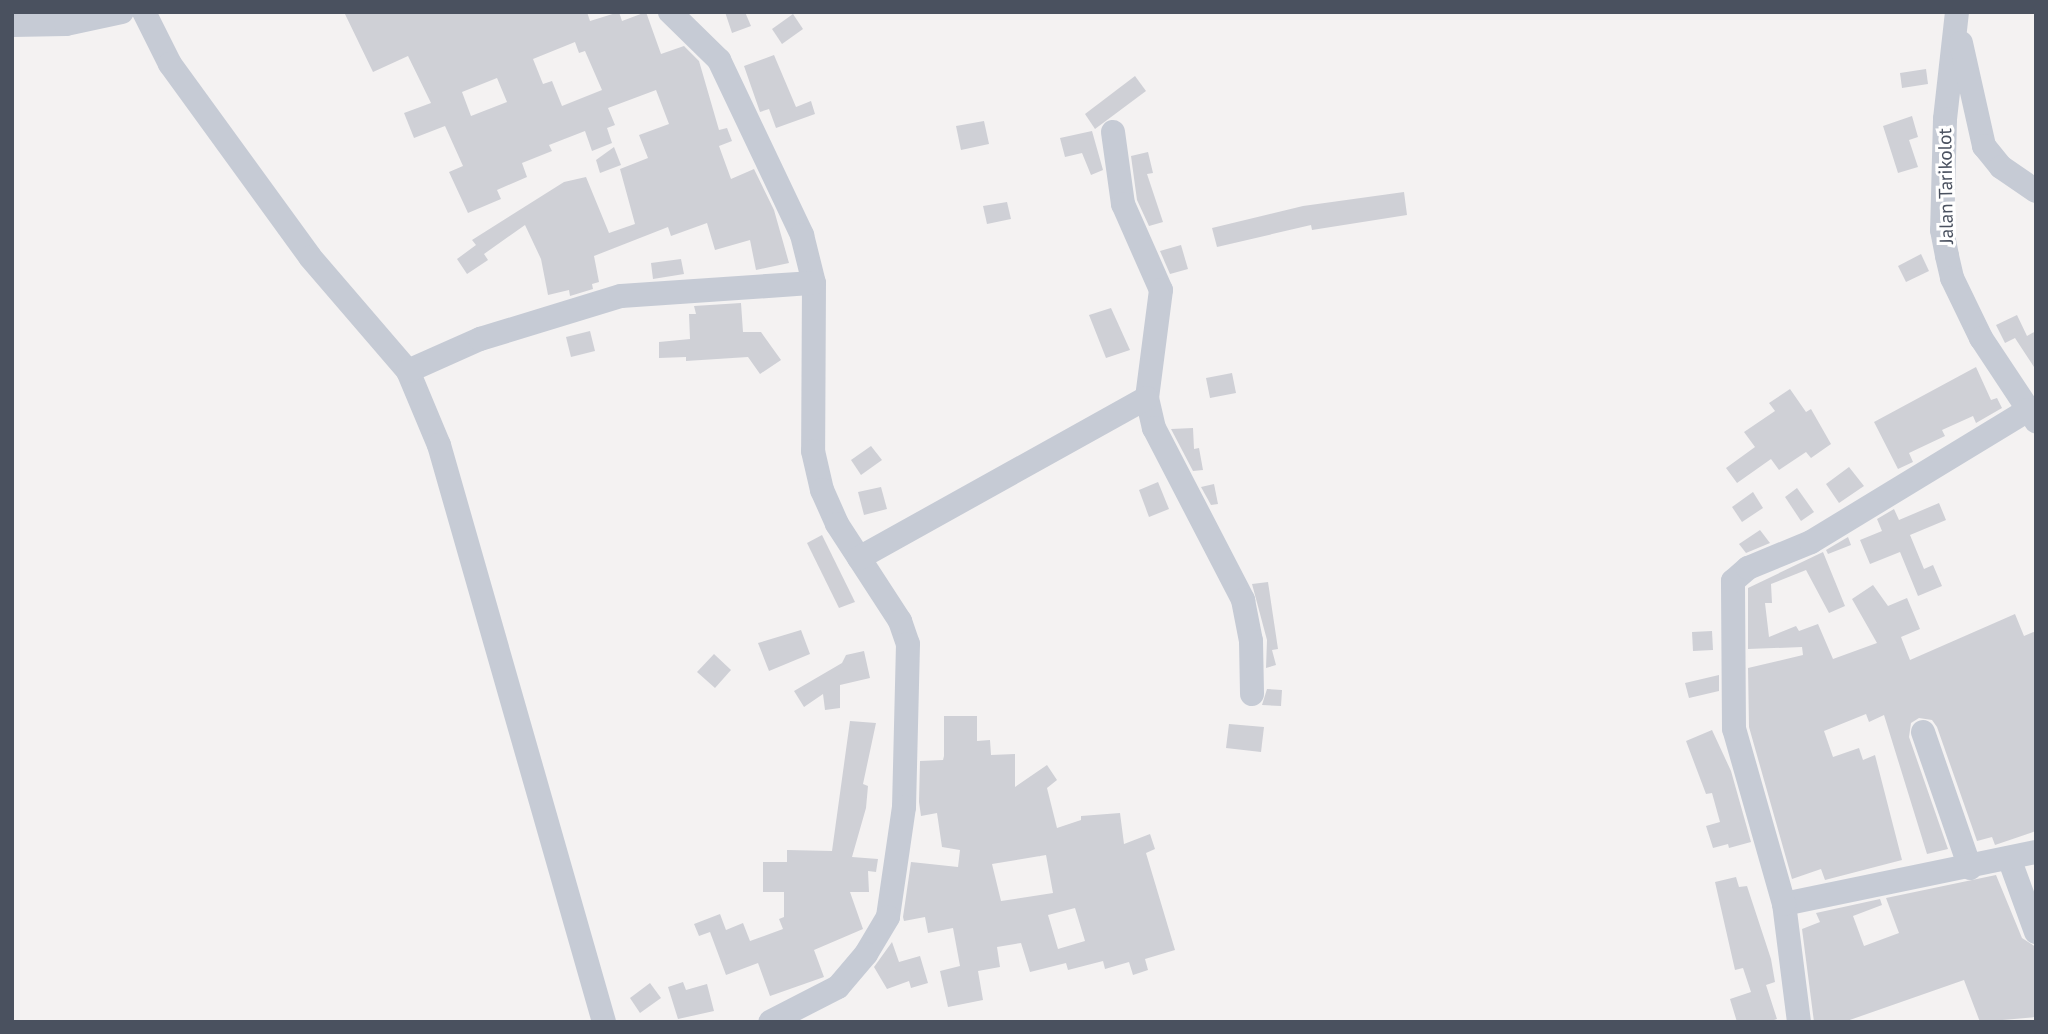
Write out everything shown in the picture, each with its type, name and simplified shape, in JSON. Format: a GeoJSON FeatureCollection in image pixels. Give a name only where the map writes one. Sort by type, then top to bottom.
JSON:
{"type":"FeatureCollection","features":[{"type":"Feature","properties":{"kind":"street"},"geometry":{"type":"LineString","coordinates":[[12,25],[66,24],[122,12]]}},
{"type":"Feature","properties":{"kind":"street"},"geometry":{"type":"LineString","coordinates":[[144,12],[170,64],[310,257],[408,371],[439,444],[604,1022]]}},
{"type":"Feature","properties":{"kind":"street"},"geometry":{"type":"LineString","coordinates":[[670,12],[719,60],[802,235],[814,283],[813,451],[836,524],[900,621],[908,644],[904,807],[888,917],[866,954],[838,987],[769,1022]]}},
{"type":"Feature","properties":{"kind":"street"},"geometry":{"type":"LineString","coordinates":[[1956,17],[1984,146],[2001,167],[2036,191]]}},
{"type":"Feature","properties":{"kind":"street","name":"Jalan Tarikolot"},"geometry":{"type":"LineString","coordinates":[[1956,17],[1945,119],[1942,230],[1952,278],[1981,338],[2032,416]]}},
{"type":"Feature","properties":{"kind":"street"},"geometry":{"type":"LineString","coordinates":[[1113,132],[1124,204],[1161,290],[1147,398],[1162,447],[1243,600],[1251,641],[1252,694]]}},
{"type":"Feature","properties":{"kind":"street"},"geometry":{"type":"LineString","coordinates":[[408,371],[480,339],[621,296],[814,283]]}},
{"type":"Feature","properties":{"kind":"street"},"geometry":{"type":"LineString","coordinates":[[859,558],[1147,398]]}},
{"type":"Feature","properties":{"kind":"street"},"geometry":{"type":"LineString","coordinates":[[1799,1022],[1784,904],[1734,729],[1733,580],[1748,568],[1811,541],[2032,416]]}},
{"type":"Feature","properties":{"kind":"street"},"geometry":{"type":"LineString","coordinates":[[1923,732],[1970,868]]}},
{"type":"Feature","properties":{"kind":"street"},"geometry":{"type":"LineString","coordinates":[[1784,904],[1874,883],[1970,868],[2036,852]]}},
{"type":"Feature","properties":{"kind":"street"},"geometry":{"type":"LineString","coordinates":[[2009,858],[2036,932]]}},
{"type":"Feature","properties":{"kind":"building"},"geometry":{"type":"Polygon","coordinates":[[[344,12],[587,12],[590,21],[619,12],[622,21],[646,12],[661,54],[684,46],[699,61],[719,130],[727,128],[732,141],[719,146],[731,179],[754,169],[774,210],[789,263],[756,270],[750,240],[715,250],[707,223],[671,236],[668,227],[594,256],[599,282],[592,284],[593,289],[570,296],[569,290],[548,295],[541,259],[525,225],[484,254],[488,260],[467,274],[457,259],[476,245],[472,240],[564,182],[586,177],[609,233],[635,224],[620,169],[648,158],[639,135],[669,124],[656,90],[608,108],[615,125],[607,128],[612,143],[592,151],[585,131],[549,145],[552,151],[522,163],[527,177],[497,190],[501,199],[468,213],[449,172],[463,166],[445,126],[414,138],[404,113],[431,103],[408,56],[373,72],[344,12]],[[575,42],[533,59],[543,84],[552,81],[562,106],[602,90],[585,51],[579,53],[575,42]],[[497,78],[462,92],[471,116],[507,102],[497,78]]]}},
{"type":"Feature","properties":{"kind":"building"},"geometry":{"type":"Polygon","coordinates":[[[725,12],[745,12],[751,26],[732,33],[725,12]]]}},
{"type":"Feature","properties":{"kind":"building"},"geometry":{"type":"Polygon","coordinates":[[[793,14],[803,29],[782,44],[772,29],[793,14]]]}},
{"type":"Feature","properties":{"kind":"building"},"geometry":{"type":"Polygon","coordinates":[[[774,55],[796,107],[811,101],[815,114],[776,128],[769,109],[760,112],[744,66],[774,55]]]}},
{"type":"Feature","properties":{"kind":"building"},"geometry":{"type":"Polygon","coordinates":[[[1926,69],[1928,84],[1902,88],[1900,73],[1926,69]]]}},
{"type":"Feature","properties":{"kind":"building"},"geometry":{"type":"Polygon","coordinates":[[[1135,76],[1146,91],[1095,129],[1085,114],[1135,76]]]}},
{"type":"Feature","properties":{"kind":"building"},"geometry":{"type":"Polygon","coordinates":[[[1912,116],[1918,137],[1909,140],[1918,167],[1898,173],[1883,126],[1912,116]]]}},
{"type":"Feature","properties":{"kind":"building"},"geometry":{"type":"Polygon","coordinates":[[[984,121],[989,144],[961,150],[956,126],[984,121]]]}},
{"type":"Feature","properties":{"kind":"building"},"geometry":{"type":"Polygon","coordinates":[[[1092,131],[1103,170],[1091,175],[1082,153],[1065,157],[1060,138],[1092,131]]]}},
{"type":"Feature","properties":{"kind":"building"},"geometry":{"type":"Polygon","coordinates":[[[614,147],[621,165],[600,173],[596,160],[614,147]]]}},
{"type":"Feature","properties":{"kind":"building"},"geometry":{"type":"Polygon","coordinates":[[[1148,152],[1153,173],[1147,174],[1163,222],[1149,226],[1137,200],[1131,156],[1148,152]]]}},
{"type":"Feature","properties":{"kind":"building"},"geometry":{"type":"Polygon","coordinates":[[[1404,192],[1407,215],[1312,230],[1311,225],[1217,247],[1212,228],[1303,206],[1404,192]]]}},
{"type":"Feature","properties":{"kind":"building"},"geometry":{"type":"Polygon","coordinates":[[[1007,202],[1011,219],[987,224],[983,206],[1007,202]]]}},
{"type":"Feature","properties":{"kind":"building"},"geometry":{"type":"Polygon","coordinates":[[[1181,245],[1188,269],[1170,274],[1160,251],[1181,245]]]}},
{"type":"Feature","properties":{"kind":"building"},"geometry":{"type":"Polygon","coordinates":[[[1921,254],[1929,271],[1906,282],[1898,266],[1921,254]]]}},
{"type":"Feature","properties":{"kind":"building"},"geometry":{"type":"Polygon","coordinates":[[[681,259],[684,274],[653,279],[651,263],[681,259]]]}},
{"type":"Feature","properties":{"kind":"building"},"geometry":{"type":"Polygon","coordinates":[[[741,303],[743,332],[761,332],[781,360],[760,374],[748,357],[686,361],[686,357],[659,358],[659,342],[690,339],[689,314],[696,314],[694,306],[741,303]]]}},
{"type":"Feature","properties":{"kind":"building"},"geometry":{"type":"Polygon","coordinates":[[[1111,308],[1130,350],[1106,358],[1089,315],[1111,308]]]}},
{"type":"Feature","properties":{"kind":"building"},"geometry":{"type":"Polygon","coordinates":[[[2017,315],[2027,336],[2036,331],[2036,370],[2015,338],[2005,343],[1996,325],[2017,315]]]}},
{"type":"Feature","properties":{"kind":"building"},"geometry":{"type":"Polygon","coordinates":[[[590,331],[595,351],[571,357],[566,337],[590,331]]]}},
{"type":"Feature","properties":{"kind":"building"},"geometry":{"type":"Polygon","coordinates":[[[1976,367],[1991,400],[1997,398],[2002,408],[1976,423],[1973,416],[1942,430],[1945,436],[1909,453],[1913,462],[1898,469],[1874,422],[1976,367]]]}},
{"type":"Feature","properties":{"kind":"building"},"geometry":{"type":"Polygon","coordinates":[[[1232,373],[1236,393],[1210,398],[1206,378],[1232,373]]]}},
{"type":"Feature","properties":{"kind":"building"},"geometry":{"type":"Polygon","coordinates":[[[1790,389],[1806,412],[1811,409],[1831,444],[1811,458],[1806,452],[1779,470],[1771,459],[1737,483],[1726,468],[1755,447],[1744,432],[1775,411],[1769,403],[1790,389]]]}},
{"type":"Feature","properties":{"kind":"building"},"geometry":{"type":"Polygon","coordinates":[[[1193,428],[1194,449],[1199,448],[1203,470],[1193,471],[1171,429],[1193,428]]]}},
{"type":"Feature","properties":{"kind":"building"},"geometry":{"type":"Polygon","coordinates":[[[871,446],[882,460],[861,475],[851,460],[871,446]]]}},
{"type":"Feature","properties":{"kind":"building"},"geometry":{"type":"Polygon","coordinates":[[[1849,467],[1864,486],[1839,503],[1826,484],[1849,467]]]}},
{"type":"Feature","properties":{"kind":"building"},"geometry":{"type":"Polygon","coordinates":[[[1158,482],[1169,509],[1149,517],[1139,490],[1158,482]]]}},
{"type":"Feature","properties":{"kind":"building"},"geometry":{"type":"Polygon","coordinates":[[[1214,484],[1218,504],[1211,505],[1201,487],[1214,484]]]}},
{"type":"Feature","properties":{"kind":"building"},"geometry":{"type":"Polygon","coordinates":[[[881,487],[887,509],[864,515],[858,492],[881,487]]]}},
{"type":"Feature","properties":{"kind":"building"},"geometry":{"type":"Polygon","coordinates":[[[1797,488],[1814,512],[1801,521],[1785,497],[1797,488]]]}},
{"type":"Feature","properties":{"kind":"building"},"geometry":{"type":"Polygon","coordinates":[[[1753,492],[1763,508],[1742,522],[1732,507],[1753,492]]]}},
{"type":"Feature","properties":{"kind":"building"},"geometry":{"type":"Polygon","coordinates":[[[1939,503],[1946,520],[1910,535],[1924,569],[1933,565],[1942,586],[1918,596],[1900,552],[1870,564],[1860,540],[1882,531],[1877,519],[1894,509],[1899,520],[1939,503]]]}},
{"type":"Feature","properties":{"kind":"building"},"geometry":{"type":"Polygon","coordinates":[[[1760,530],[1770,543],[1746,553],[1739,544],[1760,530]]]}},
{"type":"Feature","properties":{"kind":"building"},"geometry":{"type":"Polygon","coordinates":[[[822,535],[855,602],[839,608],[807,543],[822,535]]]}},
{"type":"Feature","properties":{"kind":"building"},"geometry":{"type":"Polygon","coordinates":[[[1848,537],[1851,545],[1828,554],[1826,550],[1848,537]]]}},
{"type":"Feature","properties":{"kind":"building"},"geometry":{"type":"Polygon","coordinates":[[[1823,552],[1845,606],[1829,613],[1806,570],[1771,584],[1772,603],[1765,603],[1769,637],[1796,626],[1799,631],[1818,624],[1833,659],[1877,643],[1852,599],[1873,585],[1888,606],[1907,598],[1920,629],[1901,637],[1910,660],[2015,614],[2024,636],[2036,631],[2036,831],[1995,845],[1992,837],[1977,841],[1937,727],[1932,720],[1919,718],[1911,723],[1909,737],[1948,849],[1927,854],[1884,715],[1869,722],[1866,714],[1824,731],[1833,757],[1859,748],[1863,760],[1875,755],[1902,860],[1825,880],[1821,869],[1792,879],[1749,727],[1748,668],[1803,655],[1802,647],[1748,649],[1748,588],[1823,552]]]}},
{"type":"Feature","properties":{"kind":"building"},"geometry":{"type":"Polygon","coordinates":[[[1268,582],[1278,649],[1272,650],[1276,665],[1266,668],[1267,640],[1252,584],[1268,582]]]}},
{"type":"Feature","properties":{"kind":"building"},"geometry":{"type":"Polygon","coordinates":[[[801,630],[810,654],[769,671],[758,643],[801,630]]]}},
{"type":"Feature","properties":{"kind":"building"},"geometry":{"type":"Polygon","coordinates":[[[1712,631],[1713,650],[1693,651],[1692,632],[1712,631]]]}},
{"type":"Feature","properties":{"kind":"building"},"geometry":{"type":"Polygon","coordinates":[[[864,651],[870,678],[840,685],[840,708],[825,710],[823,694],[804,707],[794,691],[842,663],[846,655],[864,651]]]}},
{"type":"Feature","properties":{"kind":"building"},"geometry":{"type":"Polygon","coordinates":[[[714,654],[731,670],[715,688],[697,672],[714,654]]]}},
{"type":"Feature","properties":{"kind":"building"},"geometry":{"type":"Polygon","coordinates":[[[1719,675],[1719,691],[1689,698],[1685,683],[1719,675]]]}},
{"type":"Feature","properties":{"kind":"building"},"geometry":{"type":"Polygon","coordinates":[[[1267,689],[1282,690],[1281,706],[1262,705],[1267,689]]]}},
{"type":"Feature","properties":{"kind":"building"},"geometry":{"type":"Polygon","coordinates":[[[944,716],[977,716],[977,741],[990,740],[991,755],[1015,754],[1015,787],[1047,765],[1057,780],[1047,788],[1057,828],[1081,820],[1081,816],[1120,813],[1124,844],[1150,834],[1155,849],[1146,853],[1175,950],[1145,959],[1148,970],[1133,975],[1129,962],[1105,969],[1103,961],[1068,970],[1066,963],[1030,972],[1021,943],[997,947],[1000,967],[978,971],[983,1000],[948,1007],[940,971],[960,966],[953,928],[928,933],[925,917],[904,921],[903,917],[911,862],[958,867],[960,850],[942,847],[937,813],[921,816],[919,802],[920,761],[943,760],[944,716]],[[1046,855],[992,864],[1001,901],[1053,893],[1046,855]],[[1075,908],[1048,915],[1058,949],[1085,941],[1075,908]]]}},
{"type":"Feature","properties":{"kind":"building"},"geometry":{"type":"Polygon","coordinates":[[[850,721],[876,723],[863,784],[868,786],[866,808],[852,857],[878,859],[876,872],[868,871],[869,892],[850,892],[863,929],[814,950],[824,977],[770,996],[758,963],[726,975],[710,932],[699,936],[694,924],[720,914],[726,930],[743,923],[750,941],[783,929],[779,919],[784,917],[784,892],[763,892],[763,862],[787,862],[787,850],[832,851],[850,721]]]}},
{"type":"Feature","properties":{"kind":"building"},"geometry":{"type":"Polygon","coordinates":[[[1229,724],[1264,727],[1261,752],[1226,748],[1229,724]]]}},
{"type":"Feature","properties":{"kind":"building"},"geometry":{"type":"Polygon","coordinates":[[[1712,730],[1731,771],[1751,842],[1729,848],[1728,844],[1713,848],[1706,826],[1720,822],[1712,793],[1706,794],[1686,741],[1712,730]]]}},
{"type":"Feature","properties":{"kind":"building"},"geometry":{"type":"Polygon","coordinates":[[[1996,875],[2022,938],[2036,947],[2036,1017],[1980,1022],[1964,980],[1844,1022],[1814,1022],[1802,929],[1820,922],[1816,913],[1880,899],[1882,905],[1853,916],[1864,946],[1899,933],[1886,898],[1996,875]]]}},
{"type":"Feature","properties":{"kind":"building"},"geometry":{"type":"Polygon","coordinates":[[[1736,877],[1739,887],[1747,886],[1771,959],[1775,982],[1766,985],[1777,1019],[1768,1022],[1737,1022],[1730,999],[1751,992],[1743,968],[1735,970],[1715,882],[1736,877]]]}},
{"type":"Feature","properties":{"kind":"building"},"geometry":{"type":"Polygon","coordinates":[[[892,942],[899,962],[920,956],[928,983],[911,988],[909,981],[887,989],[874,967],[892,942]]]}},
{"type":"Feature","properties":{"kind":"building"},"geometry":{"type":"Polygon","coordinates":[[[683,982],[686,990],[707,984],[714,1011],[678,1019],[668,987],[683,982]]]}},
{"type":"Feature","properties":{"kind":"building"},"geometry":{"type":"Polygon","coordinates":[[[650,983],[661,998],[640,1013],[630,998],[650,983]]]}}]}
